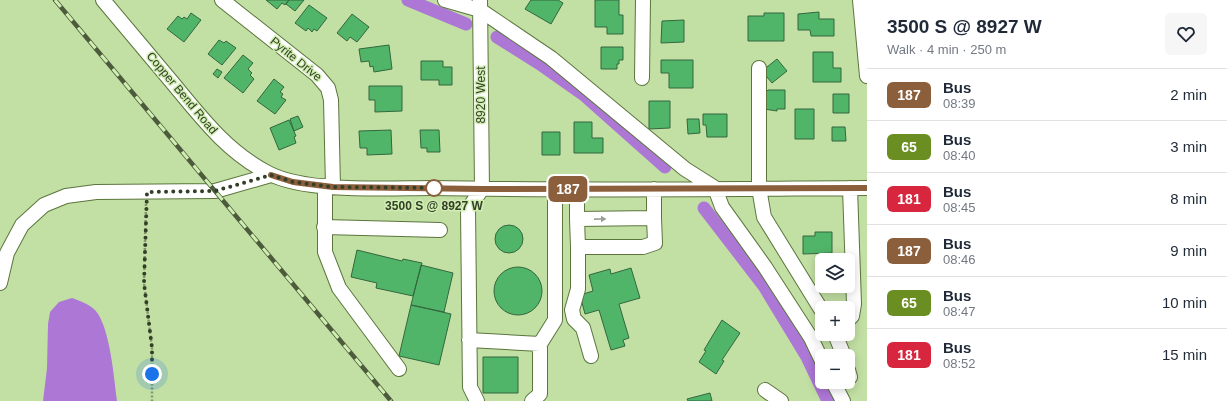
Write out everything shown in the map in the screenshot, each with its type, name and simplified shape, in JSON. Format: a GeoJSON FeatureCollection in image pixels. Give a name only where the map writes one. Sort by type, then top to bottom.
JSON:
{"type":"FeatureCollection","features":[{"type":"Feature","properties":{"kind":"street","name":"Copper Bend Road"},"geometry":{"type":"LineString","coordinates":[[103,0],[224,143],[245,160],[271,175],[293,182],[329,186],[482,189],[867,188]]}},
{"type":"Feature","properties":{"kind":"street","name":"Pyrite Drive"},"geometry":{"type":"LineString","coordinates":[[222,0],[317,75],[328,88],[332,107],[329,186],[324,227],[325,252],[339,288],[399,369]]}},
{"type":"Feature","properties":{"kind":"street"},"geometry":{"type":"LineString","coordinates":[[445,0],[480,11],[552,58],[685,169],[712,188],[722,207],[766,267],[811,338],[816,349]]}},
{"type":"Feature","properties":{"kind":"street"},"geometry":{"type":"LineString","coordinates":[[642,78],[643,0]]}},
{"type":"Feature","properties":{"kind":"street"},"geometry":{"type":"LineString","coordinates":[[860,0],[867,76]]}},
{"type":"Feature","properties":{"kind":"street","name":"8920 West"},"geometry":{"type":"LineString","coordinates":[[480,11],[482,189]]}},
{"type":"Feature","properties":{"kind":"street"},"geometry":{"type":"LineString","coordinates":[[759,68],[759,188],[764,217],[816,301]]}},
{"type":"Feature","properties":{"kind":"street"},"geometry":{"type":"LineString","coordinates":[[0,283],[7,254],[22,225],[44,205],[66,196],[96,192],[215,191],[271,175]]}},
{"type":"Feature","properties":{"kind":"street"},"geometry":{"type":"LineString","coordinates":[[850,188],[854,301]]}},
{"type":"Feature","properties":{"kind":"street"},"geometry":{"type":"LineString","coordinates":[[477,401],[470,388],[468,208],[482,189]]}},
{"type":"Feature","properties":{"kind":"street"},"geometry":{"type":"LineString","coordinates":[[532,401],[540,394],[540,344],[555,320],[555,189]]}},
{"type":"Feature","properties":{"kind":"street"},"geometry":{"type":"LineString","coordinates":[[577,189],[578,289],[572,310],[574,319],[583,328],[591,356]]}},
{"type":"Feature","properties":{"kind":"street"},"geometry":{"type":"LineString","coordinates":[[578,247],[643,247],[655,243],[654,189]]}},
{"type":"Feature","properties":{"kind":"street"},"geometry":{"type":"LineString","coordinates":[[577,219],[654,218]]}},
{"type":"Feature","properties":{"kind":"street"},"geometry":{"type":"LineString","coordinates":[[324,227],[440,230]]}},
{"type":"Feature","properties":{"kind":"street"},"geometry":{"type":"LineString","coordinates":[[469,340],[540,344]]}},
{"type":"Feature","properties":{"kind":"street"},"geometry":{"type":"LineString","coordinates":[[837,389],[843,401]]}},
{"type":"Feature","properties":{"kind":"street"},"geometry":{"type":"LineString","coordinates":[[765,390],[781,401]]}},
{"type":"Feature","properties":{"kind":"path"},"geometry":{"type":"LineString","coordinates":[[147,192],[144,283],[152,348],[152,401]]}},
{"type":"Feature","properties":{"kind":"shaded area"},"geometry":{"type":"Polygon","coordinates":[[[72,298],[83,302],[94,309],[104,327],[113,366],[117,401],[43,401],[47,368],[48,324],[50,312],[59,302],[72,298]]]}},
{"type":"Feature","properties":{"kind":"building"},"geometry":{"type":"Polygon","coordinates":[[[266,0],[289,0],[285,5],[282,3],[277,9],[266,0]]]}},
{"type":"Feature","properties":{"kind":"building"},"geometry":{"type":"Polygon","coordinates":[[[289,0],[304,0],[295,11],[286,4],[289,0]]]}},
{"type":"Feature","properties":{"kind":"building"},"geometry":{"type":"Polygon","coordinates":[[[531,0],[558,0],[563,3],[551,24],[525,9],[531,0]]]}},
{"type":"Feature","properties":{"kind":"building"},"geometry":{"type":"Polygon","coordinates":[[[595,0],[619,0],[619,15],[623,15],[623,34],[607,34],[607,27],[595,27],[595,0]]]}},
{"type":"Feature","properties":{"kind":"building"},"geometry":{"type":"Polygon","coordinates":[[[309,5],[327,18],[317,31],[314,29],[312,32],[308,28],[306,31],[295,23],[309,5]]]}},
{"type":"Feature","properties":{"kind":"building"},"geometry":{"type":"Polygon","coordinates":[[[819,12],[819,19],[834,19],[834,36],[811,36],[810,30],[798,30],[798,14],[819,12]]]}},
{"type":"Feature","properties":{"kind":"building"},"geometry":{"type":"Polygon","coordinates":[[[191,13],[201,20],[184,42],[167,29],[178,16],[182,19],[184,17],[187,19],[191,13]]]}},
{"type":"Feature","properties":{"kind":"building"},"geometry":{"type":"Polygon","coordinates":[[[764,13],[784,13],[784,41],[748,41],[748,16],[764,16],[764,13]]]}},
{"type":"Feature","properties":{"kind":"building"},"geometry":{"type":"Polygon","coordinates":[[[352,14],[369,27],[357,42],[350,37],[347,41],[337,33],[352,14]]]}},
{"type":"Feature","properties":{"kind":"building"},"geometry":{"type":"Polygon","coordinates":[[[684,20],[684,42],[661,43],[662,21],[684,20]]]}},
{"type":"Feature","properties":{"kind":"building"},"geometry":{"type":"Polygon","coordinates":[[[219,40],[224,43],[226,41],[236,48],[222,65],[208,54],[219,40]]]}},
{"type":"Feature","properties":{"kind":"building"},"geometry":{"type":"Polygon","coordinates":[[[389,45],[392,69],[374,72],[373,66],[370,67],[369,61],[361,62],[359,49],[389,45]]]}},
{"type":"Feature","properties":{"kind":"building"},"geometry":{"type":"Polygon","coordinates":[[[601,47],[623,47],[623,60],[619,60],[617,69],[601,69],[601,47]]]}},
{"type":"Feature","properties":{"kind":"building"},"geometry":{"type":"Polygon","coordinates":[[[813,52],[833,52],[833,68],[841,68],[841,82],[813,82],[813,52]]]}},
{"type":"Feature","properties":{"kind":"building"},"geometry":{"type":"Polygon","coordinates":[[[243,55],[253,63],[248,69],[252,73],[250,75],[254,79],[243,93],[224,78],[243,55]]]}},
{"type":"Feature","properties":{"kind":"building"},"geometry":{"type":"Polygon","coordinates":[[[777,59],[787,71],[772,83],[762,71],[777,59]]]}},
{"type":"Feature","properties":{"kind":"building"},"geometry":{"type":"Polygon","coordinates":[[[661,60],[693,60],[693,88],[669,88],[669,73],[661,73],[661,60]]]}},
{"type":"Feature","properties":{"kind":"building"},"geometry":{"type":"Polygon","coordinates":[[[421,61],[443,61],[443,67],[452,67],[452,85],[439,85],[439,80],[421,80],[421,61]]]}},
{"type":"Feature","properties":{"kind":"building"},"geometry":{"type":"Polygon","coordinates":[[[217,69],[222,72],[218,78],[213,74],[217,69]]]}},
{"type":"Feature","properties":{"kind":"building"},"geometry":{"type":"Polygon","coordinates":[[[274,79],[284,87],[280,92],[283,94],[281,97],[286,100],[275,114],[257,101],[274,79]]]}},
{"type":"Feature","properties":{"kind":"building"},"geometry":{"type":"Polygon","coordinates":[[[369,86],[402,86],[402,111],[375,112],[375,100],[369,100],[369,86]]]}},
{"type":"Feature","properties":{"kind":"building"},"geometry":{"type":"Polygon","coordinates":[[[768,90],[785,90],[785,109],[777,109],[777,111],[764,109],[764,94],[768,90]]]}},
{"type":"Feature","properties":{"kind":"building"},"geometry":{"type":"Polygon","coordinates":[[[833,94],[849,94],[849,113],[833,113],[833,94]]]}},
{"type":"Feature","properties":{"kind":"building"},"geometry":{"type":"Polygon","coordinates":[[[649,101],[670,101],[670,128],[649,129],[649,101]]]}},
{"type":"Feature","properties":{"kind":"building"},"geometry":{"type":"Polygon","coordinates":[[[795,109],[814,109],[814,139],[795,139],[795,109]]]}},
{"type":"Feature","properties":{"kind":"building"},"geometry":{"type":"Polygon","coordinates":[[[703,114],[727,114],[727,137],[707,137],[706,125],[703,125],[703,114]]]}},
{"type":"Feature","properties":{"kind":"building"},"geometry":{"type":"Polygon","coordinates":[[[298,116],[303,127],[294,131],[290,119],[298,116]]]}},
{"type":"Feature","properties":{"kind":"building"},"geometry":{"type":"Polygon","coordinates":[[[687,119],[699,119],[700,133],[688,134],[687,119]]]}},
{"type":"Feature","properties":{"kind":"building"},"geometry":{"type":"Polygon","coordinates":[[[289,120],[296,136],[294,137],[296,143],[279,150],[270,128],[289,120]]]}},
{"type":"Feature","properties":{"kind":"building"},"geometry":{"type":"Polygon","coordinates":[[[574,122],[592,122],[592,138],[603,138],[603,153],[574,153],[574,122]]]}},
{"type":"Feature","properties":{"kind":"building"},"geometry":{"type":"Polygon","coordinates":[[[832,127],[845,127],[846,141],[832,141],[832,127]]]}},
{"type":"Feature","properties":{"kind":"building"},"geometry":{"type":"Polygon","coordinates":[[[391,130],[392,154],[367,155],[367,148],[360,148],[359,131],[391,130]]]}},
{"type":"Feature","properties":{"kind":"building"},"geometry":{"type":"Polygon","coordinates":[[[420,130],[439,130],[440,152],[427,152],[427,148],[421,148],[420,130]]]}},
{"type":"Feature","properties":{"kind":"building"},"geometry":{"type":"Polygon","coordinates":[[[542,132],[560,132],[560,155],[542,155],[542,132]]]}},
{"type":"Feature","properties":{"kind":"building"},"geometry":{"type":"Polygon","coordinates":[[[509,225],[519,229],[523,239],[519,249],[509,253],[499,249],[495,239],[499,229],[509,225]]]}},
{"type":"Feature","properties":{"kind":"building"},"geometry":{"type":"Polygon","coordinates":[[[815,232],[832,232],[832,253],[803,254],[803,236],[815,236],[815,232]]]}},
{"type":"Feature","properties":{"kind":"building"},"geometry":{"type":"Polygon","coordinates":[[[357,250],[402,261],[403,259],[422,263],[413,296],[376,288],[377,283],[351,277],[357,250]]]}},
{"type":"Feature","properties":{"kind":"building"},"geometry":{"type":"Polygon","coordinates":[[[421,265],[453,273],[444,312],[411,305],[421,265]]]}},
{"type":"Feature","properties":{"kind":"building"},"geometry":{"type":"Polygon","coordinates":[[[518,267],[527,269],[535,274],[540,282],[542,291],[540,300],[535,308],[527,313],[518,315],[509,313],[501,308],[496,300],[494,291],[496,282],[501,274],[509,269],[518,267]]]}},
{"type":"Feature","properties":{"kind":"building"},"geometry":{"type":"Polygon","coordinates":[[[631,268],[640,298],[619,304],[629,338],[623,340],[625,346],[611,350],[599,310],[585,314],[580,295],[593,291],[589,275],[610,269],[611,274],[631,268]]]}},
{"type":"Feature","properties":{"kind":"building"},"geometry":{"type":"Polygon","coordinates":[[[411,305],[451,314],[439,365],[399,356],[411,305]]]}},
{"type":"Feature","properties":{"kind":"building"},"geometry":{"type":"Polygon","coordinates":[[[722,320],[740,333],[722,360],[724,361],[716,374],[699,362],[706,351],[704,350],[722,320]]]}},
{"type":"Feature","properties":{"kind":"building"},"geometry":{"type":"Polygon","coordinates":[[[483,357],[518,357],[518,393],[483,393],[483,357]]]}},
{"type":"Feature","properties":{"kind":"building"},"geometry":{"type":"Polygon","coordinates":[[[710,393],[712,401],[688,401],[687,399],[710,393]]]}},
{"type":"Feature","properties":{"kind":"waterway"},"geometry":{"type":"LineString","coordinates":[[408,0],[466,24]]}},
{"type":"Feature","properties":{"kind":"waterway"},"geometry":{"type":"LineString","coordinates":[[497,37],[540,64],[584,95],[665,167]]}},
{"type":"Feature","properties":{"kind":"waterway"},"geometry":{"type":"LineString","coordinates":[[704,208],[764,286],[807,357],[828,401]]}},
{"type":"Feature","properties":{"kind":"railway"},"geometry":{"type":"LineString","coordinates":[[55,0],[391,401]]}},
{"type":"Feature","properties":{"kind":"bus line","name":"187"},"geometry":{"type":"LineString","coordinates":[[271,175],[293,182],[333,187],[482,189],[867,188]]}},
{"type":"Feature","properties":{"kind":"place","name":"3500 S @ 8927 W"},"geometry":{"type":"Point","coordinates":[434,188]}},
{"type":"Feature","properties":{"kind":"route"},"geometry":{"type":"LineString","coordinates":[[152,374],[152,348],[144,283],[147,192],[215,191],[271,175],[293,182],[333,187],[437,188],[434,188]]}}]}
